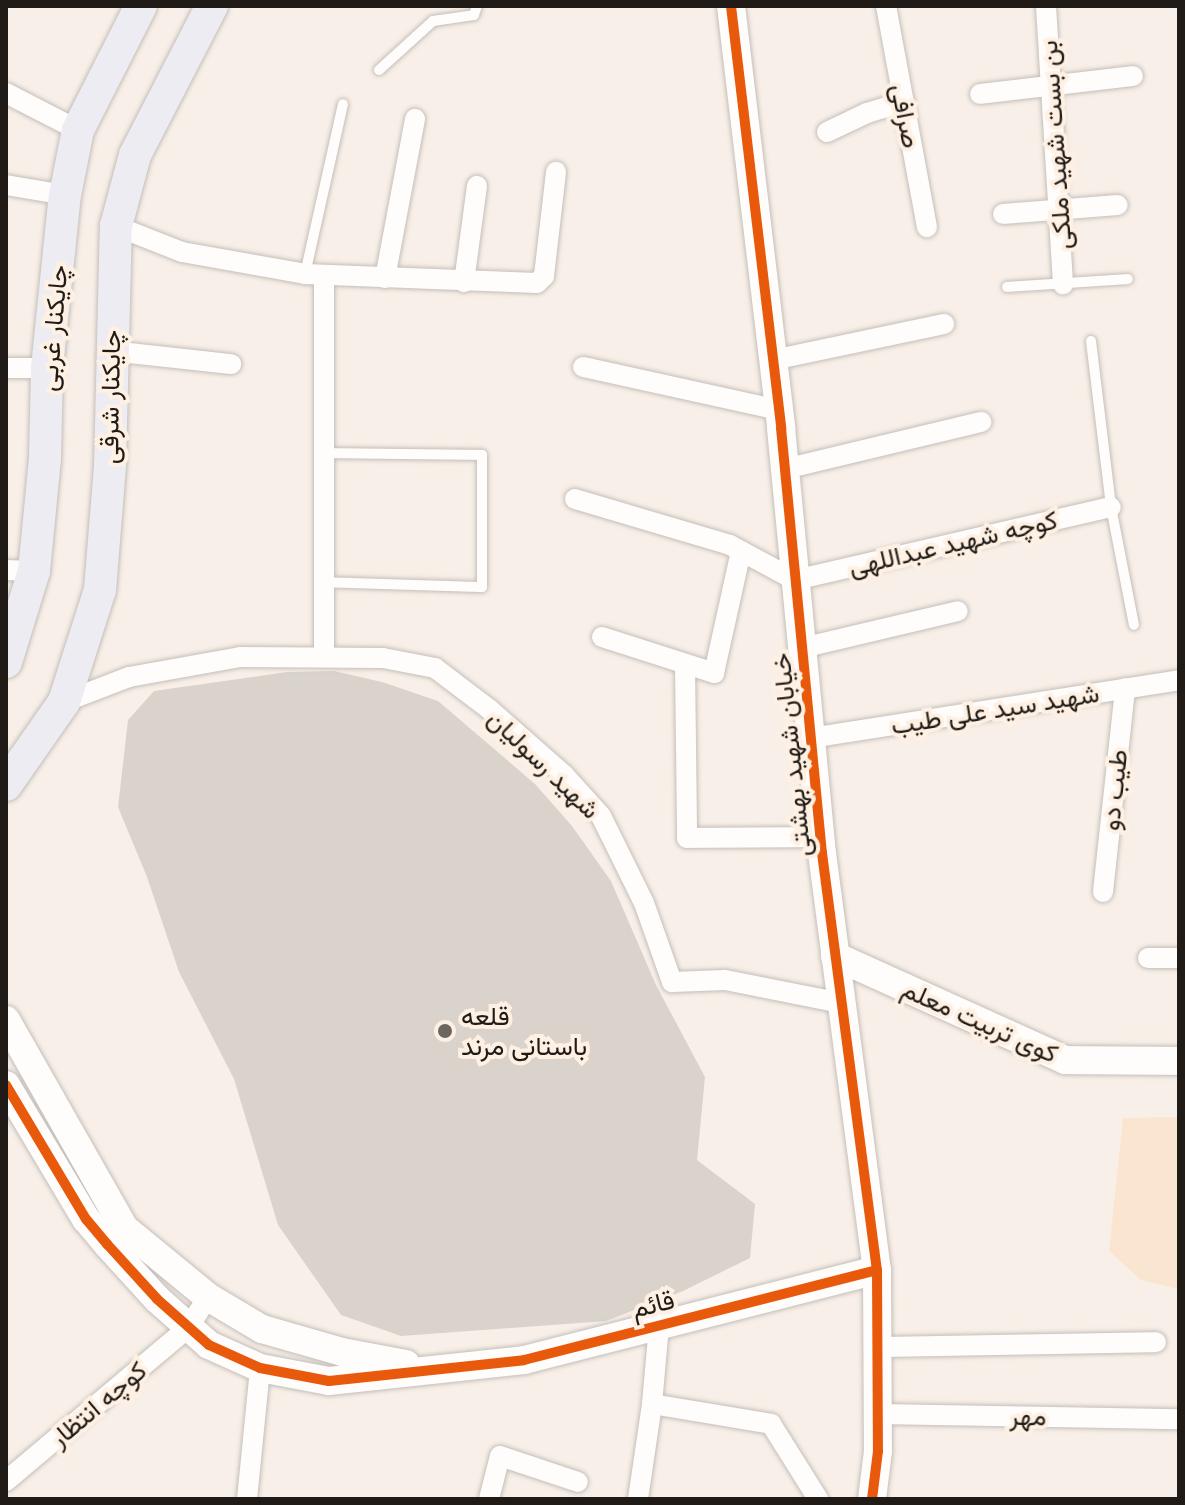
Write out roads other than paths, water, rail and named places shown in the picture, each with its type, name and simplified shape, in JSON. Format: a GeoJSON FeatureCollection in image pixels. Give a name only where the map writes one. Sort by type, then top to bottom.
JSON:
{"type":"FeatureCollection","features":[{"type":"Feature","properties":{"kind":"main road","name":"چایکنار غربی"},"geometry":{"type":"LineString","coordinates":[[6,662],[20,570],[45,458],[47,368],[65,195],[78,130],[141,6]]}},
{"type":"Feature","properties":{"kind":"main road","name":"چایکنار شرقی"},"geometry":{"type":"LineString","coordinates":[[6,785],[64,702],[100,590],[110,466],[116,226],[135,155],[212,6]]}},
{"type":"Feature","properties":{"kind":"street","name":"خیابان شهید بهشتی"},"geometry":{"type":"LineString","coordinates":[[731,6],[779,410],[821,837],[877,1270],[878,1451],[872,1499]]}},
{"type":"Feature","properties":{"kind":"street","name":"صرافی"},"geometry":{"type":"LineString","coordinates":[[886,6],[927,227]]}},
{"type":"Feature","properties":{"kind":"street","name":"بن بست شهید ملکی"},"geometry":{"type":"LineString","coordinates":[[1046,6],[1063,284]]}},
{"type":"Feature","properties":{"kind":"street"},"geometry":{"type":"LineString","coordinates":[[980,94],[1133,76]]}},
{"type":"Feature","properties":{"kind":"street"},"geometry":{"type":"LineString","coordinates":[[6,93],[78,130]]}},
{"type":"Feature","properties":{"kind":"street"},"geometry":{"type":"LineString","coordinates":[[827,132],[867,113],[904,102]]}},
{"type":"Feature","properties":{"kind":"street"},"geometry":{"type":"LineString","coordinates":[[385,278],[415,119]]}},
{"type":"Feature","properties":{"kind":"street"},"geometry":{"type":"LineString","coordinates":[[116,226],[182,252],[314,274],[464,282],[543,281],[556,172]]}},
{"type":"Feature","properties":{"kind":"street"},"geometry":{"type":"LineString","coordinates":[[6,185],[65,195]]}},
{"type":"Feature","properties":{"kind":"street"},"geometry":{"type":"LineString","coordinates":[[464,282],[477,186]]}},
{"type":"Feature","properties":{"kind":"street"},"geometry":{"type":"LineString","coordinates":[[1003,214],[1118,205]]}},
{"type":"Feature","properties":{"kind":"street"},"geometry":{"type":"LineString","coordinates":[[314,274],[324,453],[324,657]]}},
{"type":"Feature","properties":{"kind":"street"},"geometry":{"type":"LineString","coordinates":[[773,360],[944,324]]}},
{"type":"Feature","properties":{"kind":"street"},"geometry":{"type":"LineString","coordinates":[[111,351],[231,364]]}},
{"type":"Feature","properties":{"kind":"street"},"geometry":{"type":"LineString","coordinates":[[583,367],[779,410]]}},
{"type":"Feature","properties":{"kind":"street"},"geometry":{"type":"LineString","coordinates":[[6,368],[47,368]]}},
{"type":"Feature","properties":{"kind":"street"},"geometry":{"type":"LineString","coordinates":[[785,469],[981,422]]}},
{"type":"Feature","properties":{"kind":"street"},"geometry":{"type":"LineString","coordinates":[[575,499],[741,551],[795,580]]}},
{"type":"Feature","properties":{"kind":"street","name":"کوچه شهید عبداللهی"},"geometry":{"type":"LineString","coordinates":[[795,580],[1111,507]]}},
{"type":"Feature","properties":{"kind":"street"},"geometry":{"type":"LineString","coordinates":[[602,637],[714,673],[741,551]]}},
{"type":"Feature","properties":{"kind":"street"},"geometry":{"type":"LineString","coordinates":[[802,648],[958,611]]}},
{"type":"Feature","properties":{"kind":"street","name":"شهید رسولیان"},"geometry":{"type":"LineString","coordinates":[[64,702],[129,677],[240,657],[383,658],[435,668],[489,709],[564,775],[601,816],[644,903],[672,982],[725,980],[841,1003]]}},
{"type":"Feature","properties":{"kind":"street"},"geometry":{"type":"LineString","coordinates":[[685,664],[687,838],[821,837]]}},
{"type":"Feature","properties":{"kind":"street","name":"شهید سید علی طیب"},"geometry":{"type":"LineString","coordinates":[[810,738],[1179,680]]}},
{"type":"Feature","properties":{"kind":"street","name":"طیب دو"},"geometry":{"type":"LineString","coordinates":[[1103,892],[1125,688]]}},
{"type":"Feature","properties":{"kind":"street","name":"کوی تربیت معلم"},"geometry":{"type":"LineString","coordinates":[[835,956],[1065,1060],[1179,1061]]}},
{"type":"Feature","properties":{"kind":"street"},"geometry":{"type":"LineString","coordinates":[[1148,958],[1179,958]]}},
{"type":"Feature","properties":{"kind":"street"},"geometry":{"type":"LineString","coordinates":[[6,1020],[124,1228],[208,1297],[262,1329],[342,1352],[438,1370]]}},
{"type":"Feature","properties":{"kind":"street","name":"قائم"},"geometry":{"type":"LineString","coordinates":[[6,1085],[86,1219],[157,1299],[209,1345],[260,1368],[329,1381],[524,1360],[877,1270]]}},
{"type":"Feature","properties":{"kind":"street","name":"کوچه انتظار"},"geometry":{"type":"LineString","coordinates":[[6,1481],[189,1327],[208,1297]]}},
{"type":"Feature","properties":{"kind":"street"},"geometry":{"type":"LineString","coordinates":[[638,1499],[652,1404],[659,1326]]}},
{"type":"Feature","properties":{"kind":"street"},"geometry":{"type":"LineString","coordinates":[[878,1347],[1156,1342]]}},
{"type":"Feature","properties":{"kind":"street"},"geometry":{"type":"LineString","coordinates":[[247,1499],[260,1368]]}},
{"type":"Feature","properties":{"kind":"street"},"geometry":{"type":"LineString","coordinates":[[652,1404],[771,1424],[818,1499]]}},
{"type":"Feature","properties":{"kind":"street","name":"مهر"},"geometry":{"type":"LineString","coordinates":[[878,1414],[1179,1419]]}},
{"type":"Feature","properties":{"kind":"street"},"geometry":{"type":"LineString","coordinates":[[489,1499],[500,1456],[578,1482]]}},
{"type":"Feature","properties":{"kind":"lane"},"geometry":{"type":"LineString","coordinates":[[379,70],[433,21],[474,15],[477,6]]}},
{"type":"Feature","properties":{"kind":"lane"},"geometry":{"type":"LineString","coordinates":[[314,274],[343,104]]}},
{"type":"Feature","properties":{"kind":"lane"},"geometry":{"type":"LineString","coordinates":[[1007,287],[1128,279]]}},
{"type":"Feature","properties":{"kind":"lane"},"geometry":{"type":"LineString","coordinates":[[1091,341],[1111,507],[1134,625]]}},
{"type":"Feature","properties":{"kind":"lane"},"geometry":{"type":"LineString","coordinates":[[324,453],[482,455],[482,587],[324,582]]}},
{"type":"Feature","properties":{"kind":"place","name":"قلعه باستانی مرند"},"geometry":{"type":"Point","coordinates":[445,1031]}}]}
